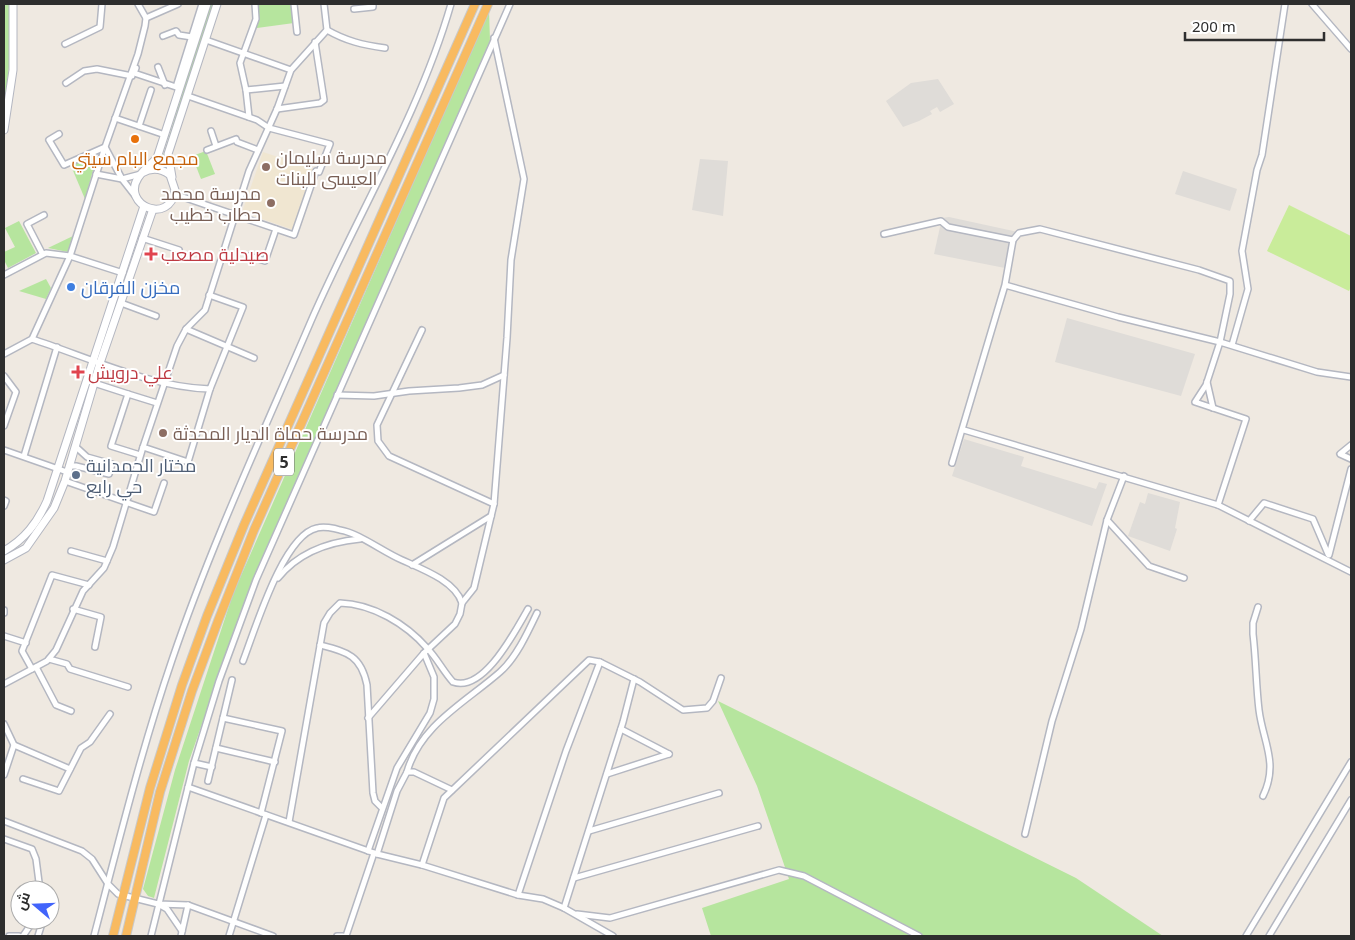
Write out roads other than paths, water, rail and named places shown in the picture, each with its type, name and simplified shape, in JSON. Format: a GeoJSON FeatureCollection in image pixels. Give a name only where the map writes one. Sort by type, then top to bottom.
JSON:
{"type":"FeatureCollection","features":[{"type":"Feature","properties":{"kind":"highway","name":"5"},"geometry":{"type":"LineString","coordinates":[[113,936],[150,788],[182,685],[207,616],[244,525],[475,4]]}},
{"type":"Feature","properties":{"kind":"highway","name":"5"},"geometry":{"type":"LineString","coordinates":[[126,936],[133,897],[160,792],[192,691],[221,612],[254,530],[488,4]]}},
{"type":"Feature","properties":{"kind":"main road"},"geometry":{"type":"LineString","coordinates":[[4,130],[13,70],[13,4]]}},
{"type":"Feature","properties":{"kind":"main road"},"geometry":{"type":"LineString","coordinates":[[207,4],[158,158],[142,173],[135,185],[137,199],[144,206],[153,209],[168,204],[174,194],[168,154],[217,4]]}},
{"type":"Feature","properties":{"kind":"main road"},"geometry":{"type":"LineString","coordinates":[[142,173],[147,170],[159,169],[170,175],[173,180]]}},
{"type":"Feature","properties":{"kind":"main road"},"geometry":{"type":"LineString","coordinates":[[4,560],[26,548],[54,508],[65,481],[94,383],[97,362],[144,206]]}},
{"type":"Feature","properties":{"kind":"main road"},"geometry":{"type":"LineString","coordinates":[[5,549],[22,541],[39,519],[59,470],[97,362],[121,304],[153,209]]}},
{"type":"Feature","properties":{"kind":"street"},"geometry":{"type":"LineString","coordinates":[[65,44],[100,27],[102,4]]}},
{"type":"Feature","properties":{"kind":"street"},"geometry":{"type":"LineString","coordinates":[[4,354],[32,339],[70,256],[105,147],[140,49],[146,18],[138,4]]}},
{"type":"Feature","properties":{"kind":"street"},"geometry":{"type":"LineString","coordinates":[[146,18],[178,4]]}},
{"type":"Feature","properties":{"kind":"street"},"geometry":{"type":"LineString","coordinates":[[66,83],[84,71],[98,69],[176,87],[202,4]]}},
{"type":"Feature","properties":{"kind":"street"},"geometry":{"type":"LineString","coordinates":[[249,117],[240,63],[242,52],[256,19],[255,4]]}},
{"type":"Feature","properties":{"kind":"street"},"geometry":{"type":"LineString","coordinates":[[294,4],[298,32]]}},
{"type":"Feature","properties":{"kind":"street"},"geometry":{"type":"LineString","coordinates":[[324,4],[327,30]]}},
{"type":"Feature","properties":{"kind":"street"},"geometry":{"type":"LineString","coordinates":[[354,9],[373,7],[372,4]]}},
{"type":"Feature","properties":{"kind":"street"},"geometry":{"type":"LineString","coordinates":[[94,936],[150,729],[172,659],[214,550],[323,294],[424,80],[443,33],[451,4]]}},
{"type":"Feature","properties":{"kind":"street"},"geometry":{"type":"LineString","coordinates":[[151,936],[194,763],[219,681],[256,580],[510,4]]}},
{"type":"Feature","properties":{"kind":"street"},"geometry":{"type":"LineString","coordinates":[[1232,345],[1248,288],[1242,251],[1257,170],[1262,155],[1285,4]]}},
{"type":"Feature","properties":{"kind":"street"},"geometry":{"type":"LineString","coordinates":[[1312,4],[1351,49]]}},
{"type":"Feature","properties":{"kind":"street"},"geometry":{"type":"LineString","coordinates":[[4,684],[49,659],[66,632],[73,609],[88,585],[104,568],[127,504],[140,455],[164,382],[186,329],[205,310],[258,150],[278,109],[291,70],[327,30]]}},
{"type":"Feature","properties":{"kind":"street"},"geometry":{"type":"LineString","coordinates":[[327,30],[360,45],[385,48]]}},
{"type":"Feature","properties":{"kind":"street"},"geometry":{"type":"LineString","coordinates":[[163,36],[176,31],[180,35],[192,37]]}},
{"type":"Feature","properties":{"kind":"street"},"geometry":{"type":"LineString","coordinates":[[368,718],[424,653],[454,624],[460,614],[462,603],[474,588],[494,504],[511,260],[524,179],[494,38]]}},
{"type":"Feature","properties":{"kind":"street"},"geometry":{"type":"LineString","coordinates":[[206,40],[291,70]]}},
{"type":"Feature","properties":{"kind":"street"},"geometry":{"type":"LineString","coordinates":[[278,109],[320,103],[324,100],[315,42]]}},
{"type":"Feature","properties":{"kind":"street"},"geometry":{"type":"LineString","coordinates":[[140,49],[141,54],[134,73],[180,93]]}},
{"type":"Feature","properties":{"kind":"street"},"geometry":{"type":"LineString","coordinates":[[158,67],[165,86]]}},
{"type":"Feature","properties":{"kind":"street"},"geometry":{"type":"LineString","coordinates":[[246,90],[285,86]]}},
{"type":"Feature","properties":{"kind":"street"},"geometry":{"type":"LineString","coordinates":[[139,126],[151,90]]}},
{"type":"Feature","properties":{"kind":"street"},"geometry":{"type":"LineString","coordinates":[[174,194],[294,235],[316,171],[320,172],[330,144],[269,128],[249,117],[188,96]]}},
{"type":"Feature","properties":{"kind":"street"},"geometry":{"type":"LineString","coordinates":[[115,118],[165,136]]}},
{"type":"Feature","properties":{"kind":"street"},"geometry":{"type":"LineString","coordinates":[[211,131],[216,146]]}},
{"type":"Feature","properties":{"kind":"street"},"geometry":{"type":"LineString","coordinates":[[59,134],[49,140],[64,165],[105,147]]}},
{"type":"Feature","properties":{"kind":"street"},"geometry":{"type":"LineString","coordinates":[[207,150],[236,139],[237,142],[258,150]]}},
{"type":"Feature","properties":{"kind":"street"},"geometry":{"type":"LineString","coordinates":[[105,147],[122,179],[137,199]]}},
{"type":"Feature","properties":{"kind":"street"},"geometry":{"type":"LineString","coordinates":[[96,174],[122,179],[142,173]]}},
{"type":"Feature","properties":{"kind":"street"},"geometry":{"type":"LineString","coordinates":[[42,254],[27,224],[44,215]]}},
{"type":"Feature","properties":{"kind":"street"},"geometry":{"type":"LineString","coordinates":[[884,234],[941,221],[948,227],[1013,240]]}},
{"type":"Feature","properties":{"kind":"street"},"geometry":{"type":"LineString","coordinates":[[249,256],[265,261],[276,229]]}},
{"type":"Feature","properties":{"kind":"street"},"geometry":{"type":"LineString","coordinates":[[952,463],[964,430],[1005,285],[1013,240],[1019,233],[1040,229],[1199,270],[1230,281],[1230,294],[1220,342],[1207,382],[1195,402],[1246,419],[1218,505]]}},
{"type":"Feature","properties":{"kind":"street"},"geometry":{"type":"LineString","coordinates":[[142,238],[179,250]]}},
{"type":"Feature","properties":{"kind":"street"},"geometry":{"type":"LineString","coordinates":[[4,275],[42,254],[70,256],[123,273]]}},
{"type":"Feature","properties":{"kind":"street"},"geometry":{"type":"LineString","coordinates":[[1005,285],[1118,317],[1232,345],[1317,372],[1351,377]]}},
{"type":"Feature","properties":{"kind":"street"},"geometry":{"type":"LineString","coordinates":[[143,447],[188,462],[210,389],[243,307],[209,295]]}},
{"type":"Feature","properties":{"kind":"street"},"geometry":{"type":"LineString","coordinates":[[121,304],[156,316]]}},
{"type":"Feature","properties":{"kind":"street"},"geometry":{"type":"LineString","coordinates":[[186,329],[225,348],[254,358]]}},
{"type":"Feature","properties":{"kind":"street"},"geometry":{"type":"LineString","coordinates":[[422,330],[390,394],[377,425],[378,441],[389,456],[494,504]]}},
{"type":"Feature","properties":{"kind":"street"},"geometry":{"type":"LineString","coordinates":[[32,339],[97,362],[164,382],[188,388],[210,389]]}},
{"type":"Feature","properties":{"kind":"street"},"geometry":{"type":"LineString","coordinates":[[24,456],[58,347]]}},
{"type":"Feature","properties":{"kind":"street"},"geometry":{"type":"LineString","coordinates":[[337,395],[390,394],[482,385],[504,375]]}},
{"type":"Feature","properties":{"kind":"street"},"geometry":{"type":"LineString","coordinates":[[4,376],[16,392],[5,416],[4,426]]}},
{"type":"Feature","properties":{"kind":"street"},"geometry":{"type":"LineString","coordinates":[[1207,382],[1213,408]]}},
{"type":"Feature","properties":{"kind":"street"},"geometry":{"type":"LineString","coordinates":[[94,383],[157,403]]}},
{"type":"Feature","properties":{"kind":"street"},"geometry":{"type":"LineString","coordinates":[[128,394],[111,446],[140,455]]}},
{"type":"Feature","properties":{"kind":"street"},"geometry":{"type":"LineString","coordinates":[[964,430],[1218,505],[1351,572]]}},
{"type":"Feature","properties":{"kind":"street"},"geometry":{"type":"LineString","coordinates":[[1351,445],[1340,454],[1351,459]]}},
{"type":"Feature","properties":{"kind":"street"},"geometry":{"type":"LineString","coordinates":[[4,450],[59,470],[76,466],[109,474],[112,464],[87,457],[75,446]]}},
{"type":"Feature","properties":{"kind":"street"},"geometry":{"type":"LineString","coordinates":[[1328,554],[1351,469]]}},
{"type":"Feature","properties":{"kind":"street"},"geometry":{"type":"LineString","coordinates":[[1025,834],[1052,721],[1081,629],[1107,520],[1124,476]]}},
{"type":"Feature","properties":{"kind":"street"},"geometry":{"type":"LineString","coordinates":[[65,481],[154,512],[164,483]]}},
{"type":"Feature","properties":{"kind":"street"},"geometry":{"type":"LineString","coordinates":[[4,500],[6,501],[4,506]]}},
{"type":"Feature","properties":{"kind":"street"},"geometry":{"type":"LineString","coordinates":[[1250,521],[1264,503],[1313,519],[1333,562]]}},
{"type":"Feature","properties":{"kind":"street"},"geometry":{"type":"LineString","coordinates":[[412,565],[491,516]]}},
{"type":"Feature","properties":{"kind":"street"},"geometry":{"type":"LineString","coordinates":[[1107,520],[1148,566],[1184,578]]}},
{"type":"Feature","properties":{"kind":"street"},"geometry":{"type":"LineString","coordinates":[[243,661],[287,554],[304,534],[317,528],[341,530],[412,565],[446,583],[459,594],[462,603]]}},
{"type":"Feature","properties":{"kind":"street"},"geometry":{"type":"LineString","coordinates":[[272,587],[290,565],[307,553],[343,541],[361,539]]}},
{"type":"Feature","properties":{"kind":"street"},"geometry":{"type":"LineString","coordinates":[[71,551],[107,561]]}},
{"type":"Feature","properties":{"kind":"street"},"geometry":{"type":"LineString","coordinates":[[71,711],[56,705],[22,652],[52,575],[88,585]]}},
{"type":"Feature","properties":{"kind":"street"},"geometry":{"type":"LineString","coordinates":[[289,822],[324,623],[330,612],[340,603],[353,603],[377,612],[407,628],[428,649],[453,682],[457,684],[474,681],[500,655],[528,609]]}},
{"type":"Feature","properties":{"kind":"street"},"geometry":{"type":"LineString","coordinates":[[1258,608],[1253,628],[1259,711],[1272,760],[1267,787],[1263,796]]}},
{"type":"Feature","properties":{"kind":"street"},"geometry":{"type":"LineString","coordinates":[[73,609],[101,618],[95,647]]}},
{"type":"Feature","properties":{"kind":"street"},"geometry":{"type":"LineString","coordinates":[[337,936],[344,936],[397,791],[416,750],[431,730],[460,702],[502,671],[537,613]]}},
{"type":"Feature","properties":{"kind":"street"},"geometry":{"type":"LineString","coordinates":[[4,636],[26,643]]}},
{"type":"Feature","properties":{"kind":"street"},"geometry":{"type":"LineString","coordinates":[[320,645],[340,650],[361,664],[367,685],[373,793],[376,801],[382,808]]}},
{"type":"Feature","properties":{"kind":"street"},"geometry":{"type":"LineString","coordinates":[[373,853],[382,808],[397,768],[430,713],[434,699],[434,677],[424,653]]}},
{"type":"Feature","properties":{"kind":"street"},"geometry":{"type":"LineString","coordinates":[[49,659],[66,664],[70,669],[128,687]]}},
{"type":"Feature","properties":{"kind":"street"},"geometry":{"type":"LineString","coordinates":[[422,865],[444,798],[589,660],[600,662],[634,679],[683,710],[698,710],[711,705],[721,678]]}},
{"type":"Feature","properties":{"kind":"street"},"geometry":{"type":"LineString","coordinates":[[518,896],[566,751],[600,662]]}},
{"type":"Feature","properties":{"kind":"street"},"geometry":{"type":"LineString","coordinates":[[564,908],[621,729],[634,679]]}},
{"type":"Feature","properties":{"kind":"street"},"geometry":{"type":"LineString","coordinates":[[208,782],[232,680]]}},
{"type":"Feature","properties":{"kind":"street"},"geometry":{"type":"LineString","coordinates":[[23,779],[59,790],[81,748],[90,742],[110,714]]}},
{"type":"Feature","properties":{"kind":"street"},"geometry":{"type":"LineString","coordinates":[[223,718],[282,731],[264,814],[229,936]]}},
{"type":"Feature","properties":{"kind":"street"},"geometry":{"type":"LineString","coordinates":[[4,724],[14,745],[70,769]]}},
{"type":"Feature","properties":{"kind":"street"},"geometry":{"type":"LineString","coordinates":[[607,774],[669,754],[621,729]]}},
{"type":"Feature","properties":{"kind":"street"},"geometry":{"type":"LineString","coordinates":[[4,775],[14,745]]}},
{"type":"Feature","properties":{"kind":"street"},"geometry":{"type":"LineString","coordinates":[[216,748],[275,762]]}},
{"type":"Feature","properties":{"kind":"street"},"geometry":{"type":"LineString","coordinates":[[1246,936],[1351,762]]}},
{"type":"Feature","properties":{"kind":"street"},"geometry":{"type":"LineString","coordinates":[[194,763],[212,767]]}},
{"type":"Feature","properties":{"kind":"street"},"geometry":{"type":"LineString","coordinates":[[407,772],[414,772],[452,790]]}},
{"type":"Feature","properties":{"kind":"street"},"geometry":{"type":"LineString","coordinates":[[188,787],[373,853],[422,865],[518,896],[543,899],[576,914],[613,936]]}},
{"type":"Feature","properties":{"kind":"street"},"geometry":{"type":"LineString","coordinates":[[589,831],[719,793]]}},
{"type":"Feature","properties":{"kind":"street"},"geometry":{"type":"LineString","coordinates":[[1269,936],[1351,800]]}},
{"type":"Feature","properties":{"kind":"street"},"geometry":{"type":"LineString","coordinates":[[4,820],[75,847],[92,860],[108,884],[123,895],[158,904],[167,909],[182,934]]}},
{"type":"Feature","properties":{"kind":"street"},"geometry":{"type":"LineString","coordinates":[[574,878],[758,826]]}},
{"type":"Feature","properties":{"kind":"street"},"geometry":{"type":"LineString","coordinates":[[4,839],[32,849],[36,859],[39,880]]}},
{"type":"Feature","properties":{"kind":"street"},"geometry":{"type":"LineString","coordinates":[[576,914],[610,918],[779,870],[804,876],[919,936]]}},
{"type":"Feature","properties":{"kind":"street"},"geometry":{"type":"LineString","coordinates":[[158,904],[188,905],[273,936]]}},
{"type":"Feature","properties":{"kind":"street"},"geometry":{"type":"LineString","coordinates":[[182,934],[188,905]]}},
{"type":"Feature","properties":{"kind":"street"},"geometry":{"type":"LineString","coordinates":[[9,936],[18,936]]}},
{"type":"Feature","properties":{"kind":"place","name":"مجمع البام سيتي"},"geometry":{"type":"Point","coordinates":[135,139]}},
{"type":"Feature","properties":{"kind":"place","name":"مدرسة سليمان العيسى للبنات"},"geometry":{"type":"Point","coordinates":[266,167]}},
{"type":"Feature","properties":{"kind":"place","name":"مدرسة محمد حطاب خطيب"},"geometry":{"type":"Point","coordinates":[271,203]}},
{"type":"Feature","properties":{"kind":"place","name":"صيدلية مصعب"},"geometry":{"type":"Point","coordinates":[151,254]}},
{"type":"Feature","properties":{"kind":"place","name":"مخزن الفرقان"},"geometry":{"type":"Point","coordinates":[71,287]}},
{"type":"Feature","properties":{"kind":"place","name":"علي درويش"},"geometry":{"type":"Point","coordinates":[78,372]}},
{"type":"Feature","properties":{"kind":"place","name":"مدرسة حماة الديار المحدثة"},"geometry":{"type":"Point","coordinates":[163,433]}},
{"type":"Feature","properties":{"kind":"place","name":"مختار الحمدانية حي رابع"},"geometry":{"type":"Point","coordinates":[76,475]}}]}
